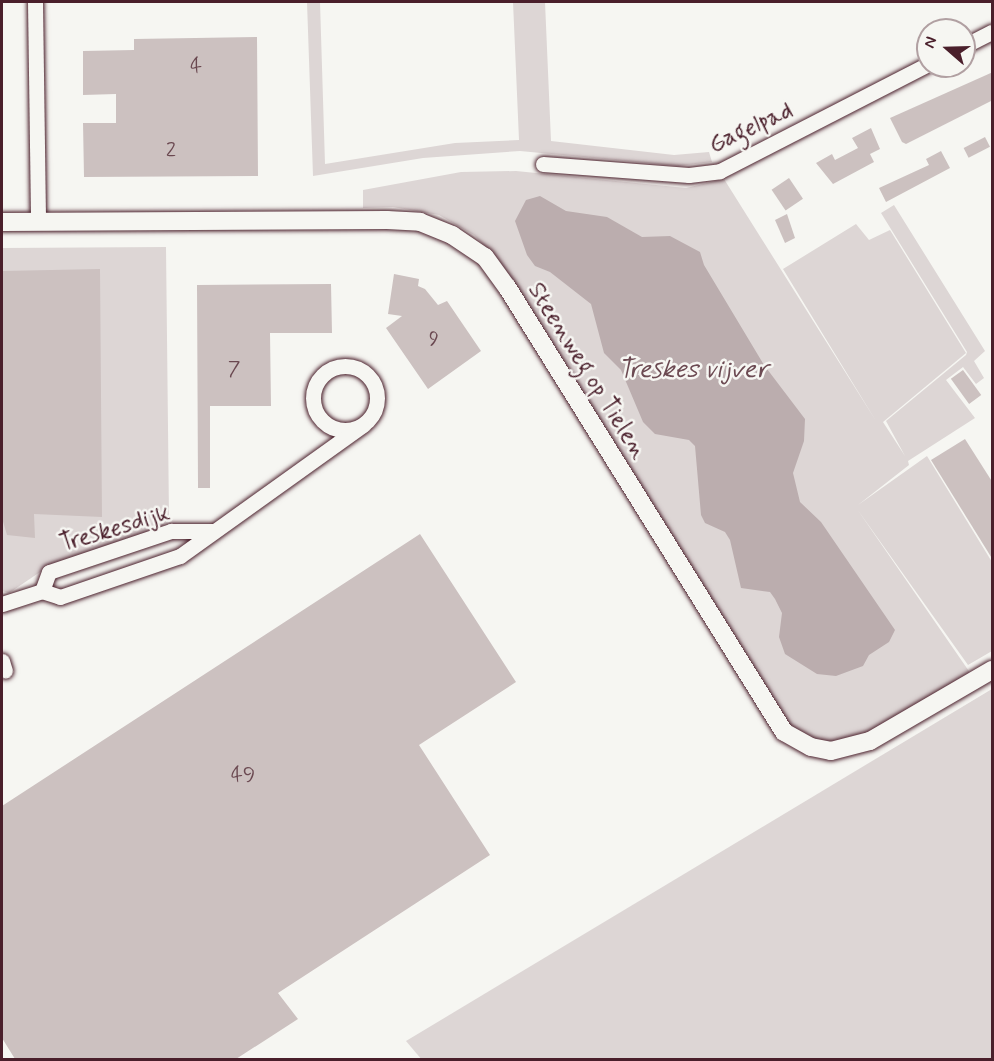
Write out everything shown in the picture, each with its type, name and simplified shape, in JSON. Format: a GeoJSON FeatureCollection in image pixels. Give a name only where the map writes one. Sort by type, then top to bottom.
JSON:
{"type":"FeatureCollection","features":[{"type":"Feature","properties":{"kind":"street"},"geometry":{"type":"LineString","coordinates":[[35,2],[38,222]]}},
{"type":"Feature","properties":{"kind":"street"},"geometry":{"type":"LineString","coordinates":[[976,40],[993,32]]}},
{"type":"Feature","properties":{"kind":"street","name":"Gagelpad"},"geometry":{"type":"LineString","coordinates":[[543,164],[689,175],[720,171],[916,70]]}},
{"type":"Feature","properties":{"kind":"street","name":"Steenweg op Tielen"},"geometry":{"type":"LineString","coordinates":[[2,222],[387,220],[420,222],[452,235],[485,257],[507,287],[784,732],[811,747],[831,751],[870,741],[993,670]]}},
{"type":"Feature","properties":{"kind":"street","name":"Treskesdijk"},"geometry":{"type":"LineString","coordinates":[[2,604],[42,591],[60,597],[180,556],[363,425],[375,410],[376,390],[366,374],[349,366],[330,370],[317,382],[313,401],[319,418],[320,455]]}},
{"type":"Feature","properties":{"kind":"street"},"geometry":{"type":"LineString","coordinates":[[319,418],[345,430],[363,425]]}},
{"type":"Feature","properties":{"kind":"street","name":"Treskesdijk"},"geometry":{"type":"LineString","coordinates":[[42,591],[49,572],[171,531],[214,531]]}},
{"type":"Feature","properties":{"kind":"shaded area"},"geometry":{"type":"Polygon","coordinates":[[[307,2],[320,2],[325,164],[455,143],[519,140],[513,2],[545,2],[551,141],[674,155],[709,152],[712,162],[679,166],[520,151],[423,158],[313,176],[307,2]]]}},
{"type":"Feature","properties":{"kind":"shaded area"},"geometry":{"type":"Polygon","coordinates":[[[516,171],[686,188],[724,179],[876,421],[783,269],[856,224],[869,240],[890,230],[966,353],[883,422],[905,456],[886,421],[966,355],[967,352],[881,213],[894,205],[985,351],[974,361],[984,378],[976,384],[963,367],[946,380],[975,418],[908,461],[909,465],[858,505],[927,456],[992,562],[992,651],[968,665],[857,509],[973,677],[830,759],[803,753],[791,742],[499,261],[474,235],[439,215],[393,207],[363,208],[363,190],[461,172],[516,171]]]}},
{"type":"Feature","properties":{"kind":"shaded area"},"geometry":{"type":"Polygon","coordinates":[[[166,247],[169,517],[160,530],[46,568],[9,593],[2,591],[2,248],[166,247]]]}},
{"type":"Feature","properties":{"kind":"shaded area"},"geometry":{"type":"Polygon","coordinates":[[[992,689],[992,1059],[422,1060],[406,1041],[992,689]]]}},
{"type":"Feature","properties":{"kind":"water","name":"Treskes vijver"},"geometry":{"type":"Polygon","coordinates":[[[540,196],[566,211],[607,217],[642,237],[670,236],[700,252],[704,265],[764,365],[805,419],[804,441],[793,473],[800,502],[821,522],[895,630],[889,642],[869,655],[863,666],[836,676],[817,674],[785,654],[779,637],[782,613],[775,599],[770,592],[741,588],[730,540],[725,532],[705,523],[701,515],[695,446],[689,440],[655,434],[643,422],[621,370],[604,353],[591,304],[550,272],[535,266],[527,255],[515,221],[526,200],[540,196]]]}},
{"type":"Feature","properties":{"kind":"building"},"geometry":{"type":"Polygon","coordinates":[[[257,37],[258,176],[84,177],[83,123],[116,123],[116,94],[83,95],[83,51],[134,50],[134,39],[257,37]]]}},
{"type":"Feature","properties":{"kind":"building"},"geometry":{"type":"Polygon","coordinates":[[[993,72],[993,100],[906,144],[902,142],[890,118],[993,72]]]}},
{"type":"Feature","properties":{"kind":"building"},"geometry":{"type":"Polygon","coordinates":[[[871,128],[880,149],[870,154],[874,162],[833,184],[816,163],[832,154],[835,160],[858,148],[852,138],[871,128]]]}},
{"type":"Feature","properties":{"kind":"building"},"geometry":{"type":"Polygon","coordinates":[[[985,137],[990,147],[969,158],[964,148],[985,137]]]}},
{"type":"Feature","properties":{"kind":"building"},"geometry":{"type":"Polygon","coordinates":[[[941,151],[950,168],[886,202],[879,188],[929,165],[926,159],[941,151]]]}},
{"type":"Feature","properties":{"kind":"building"},"geometry":{"type":"Polygon","coordinates":[[[789,178],[803,199],[786,210],[772,190],[789,178]]]}},
{"type":"Feature","properties":{"kind":"building"},"geometry":{"type":"Polygon","coordinates":[[[787,214],[795,238],[785,243],[775,220],[787,214]]]}},
{"type":"Feature","properties":{"kind":"building"},"geometry":{"type":"Polygon","coordinates":[[[100,269],[102,517],[34,514],[35,538],[7,535],[2,518],[2,271],[100,269]]]}},
{"type":"Feature","properties":{"kind":"building"},"geometry":{"type":"Polygon","coordinates":[[[394,274],[419,279],[418,286],[425,289],[438,305],[447,301],[481,351],[428,389],[386,328],[402,316],[388,314],[394,274]]]}},
{"type":"Feature","properties":{"kind":"building"},"geometry":{"type":"Polygon","coordinates":[[[331,284],[332,333],[270,333],[271,406],[210,406],[210,488],[198,488],[197,285],[331,284]]]}},
{"type":"Feature","properties":{"kind":"building"},"geometry":{"type":"Polygon","coordinates":[[[963,370],[981,395],[969,404],[951,379],[963,370]]]}},
{"type":"Feature","properties":{"kind":"building"},"geometry":{"type":"Polygon","coordinates":[[[965,439],[993,483],[993,560],[931,460],[965,439]]]}},
{"type":"Feature","properties":{"kind":"building"},"geometry":{"type":"Polygon","coordinates":[[[420,534],[516,682],[419,745],[490,855],[278,993],[298,1019],[236,1059],[15,1059],[2,1038],[2,806],[420,534]]]}}]}
